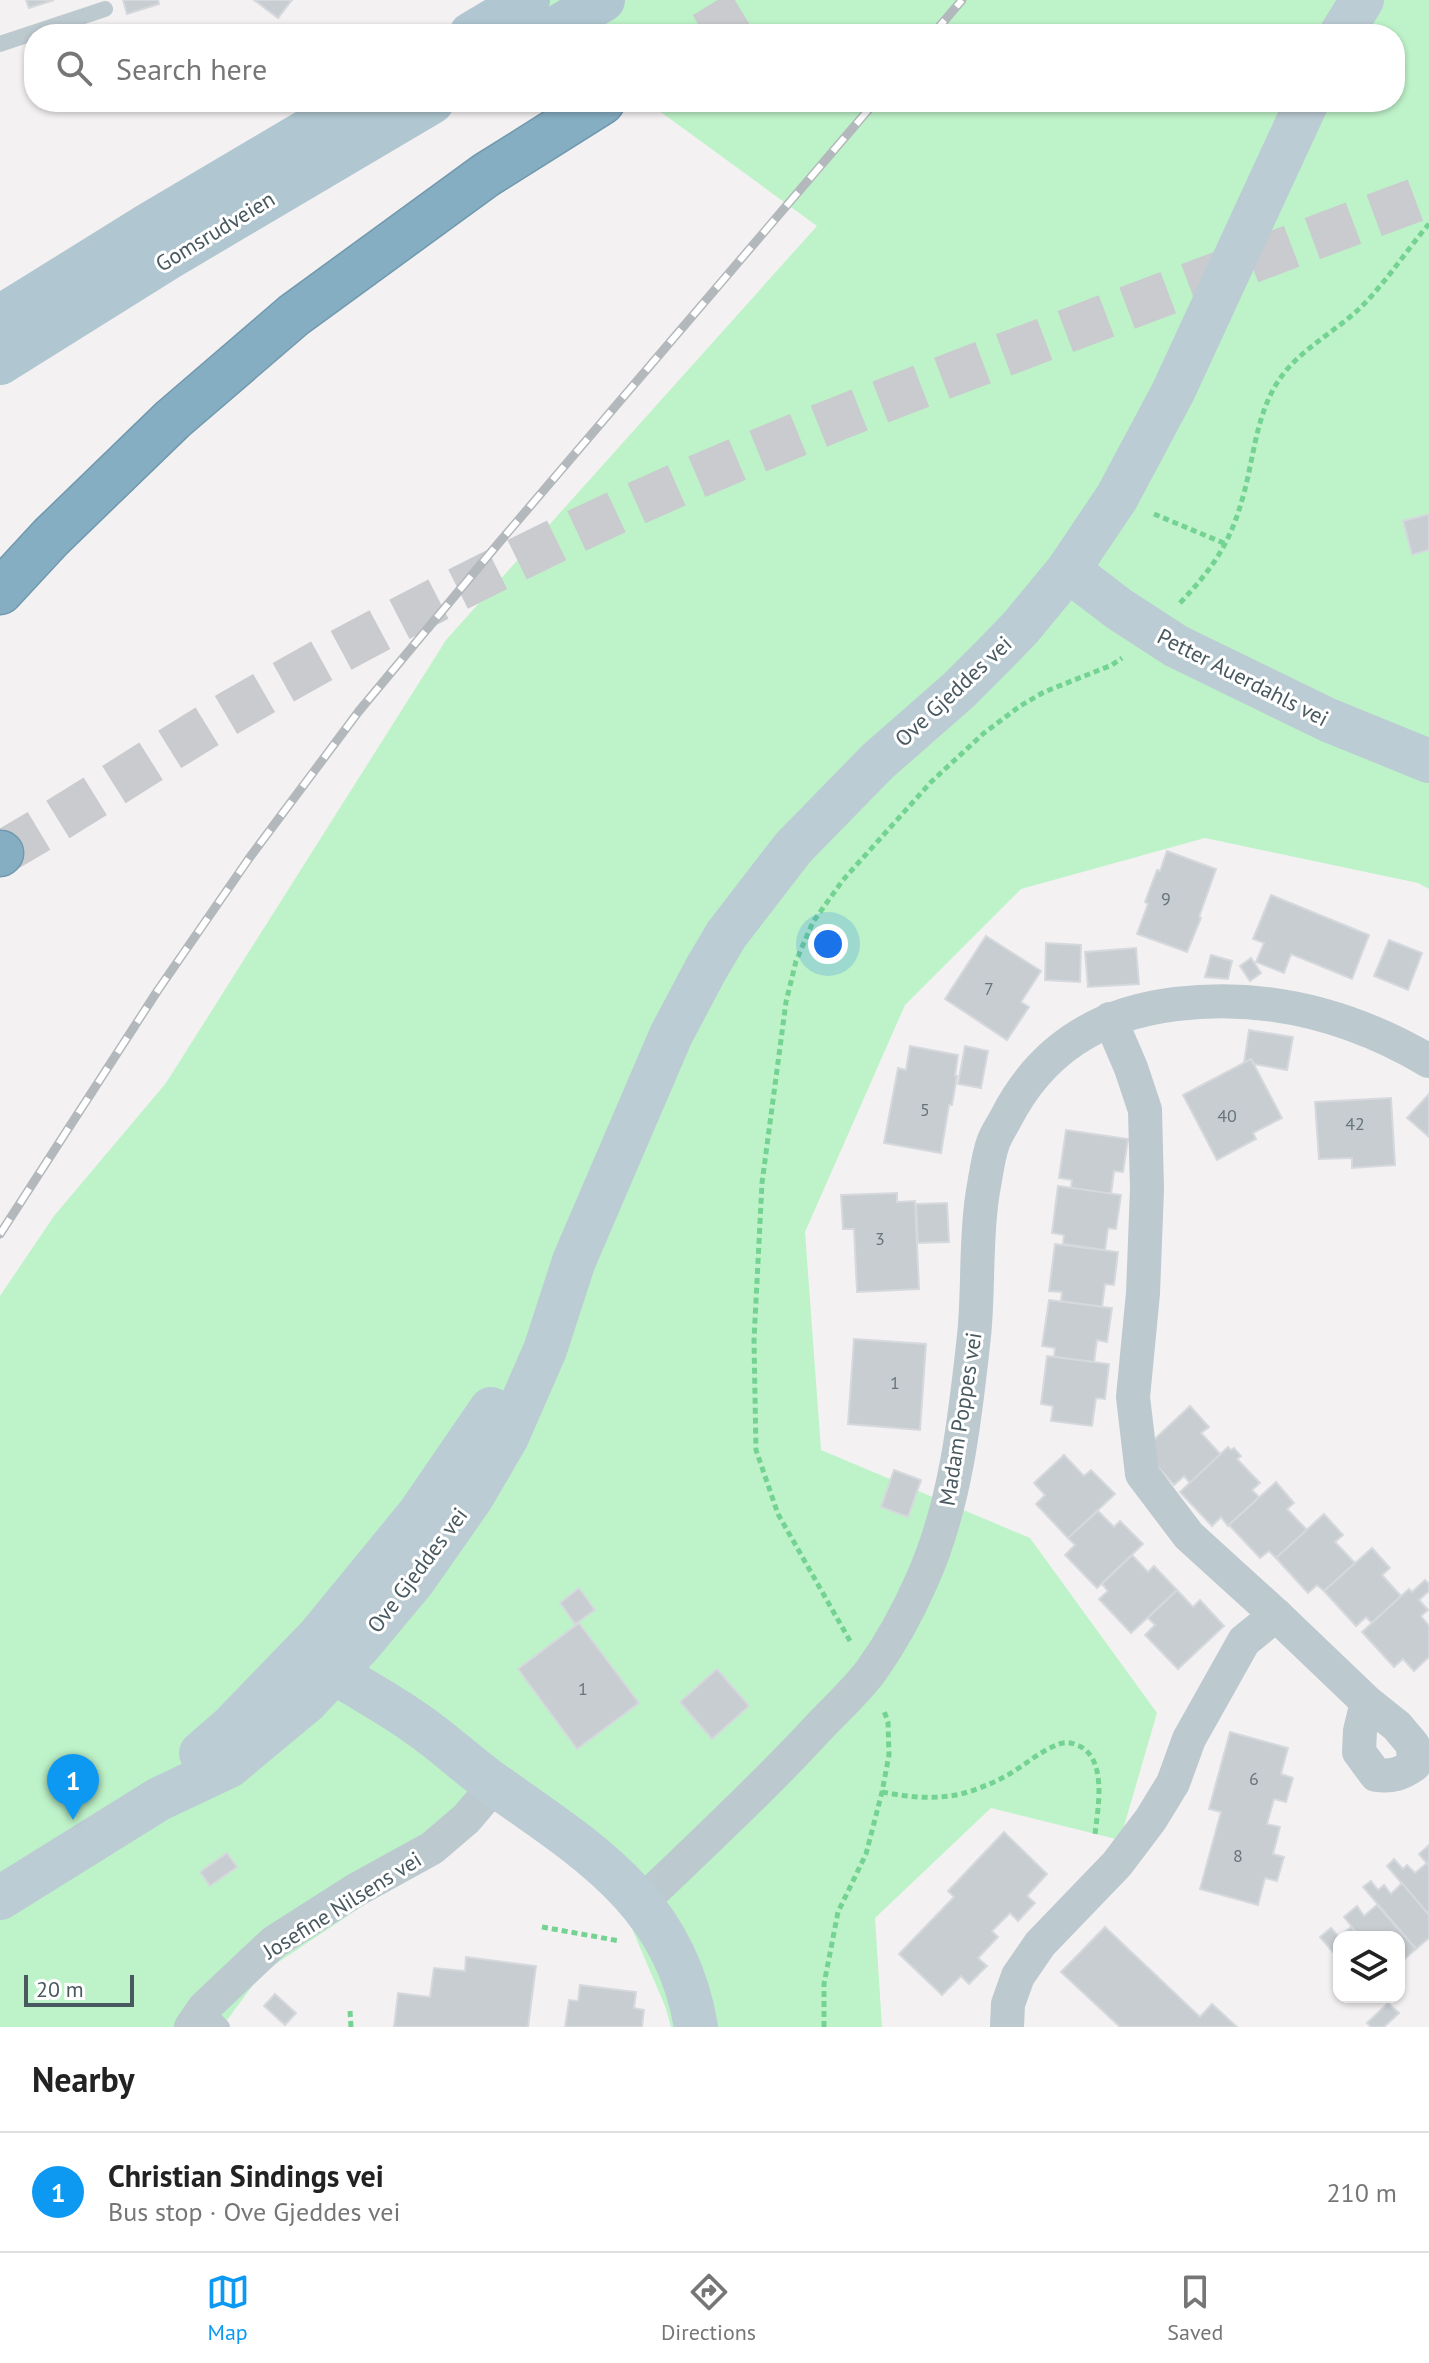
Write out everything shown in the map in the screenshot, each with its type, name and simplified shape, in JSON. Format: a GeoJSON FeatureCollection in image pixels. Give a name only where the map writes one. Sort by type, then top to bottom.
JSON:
{"type":"FeatureCollection","features":[{"type":"Feature","properties":{"kind":"highway"},"geometry":{"type":"LineString","coordinates":[[0,592],[51,537],[173,419],[294,315],[486,175],[586,112]]}},
{"type":"Feature","properties":{"kind":"main road"},"geometry":{"type":"LineString","coordinates":[[488,24],[528,0]]}},
{"type":"Feature","properties":{"kind":"main road"},"geometry":{"type":"LineString","coordinates":[[563,24],[603,0]]}},
{"type":"Feature","properties":{"kind":"main road","name":"Gomsrudveien"},"geometry":{"type":"LineString","coordinates":[[0,317],[339,112]]}},
{"type":"Feature","properties":{"kind":"main road","name":"Gomsrudveien"},"geometry":{"type":"LineString","coordinates":[[0,363],[168,258],[415,112]]}},
{"type":"Feature","properties":{"kind":"street"},"geometry":{"type":"LineString","coordinates":[[1347,24],[1362,0]]}},
{"type":"Feature","properties":{"kind":"street","name":"Ove Gjeddes vei"},"geometry":{"type":"LineString","coordinates":[[0,1898],[159,1799],[232,1726],[338,1651],[419,1514],[506,1387],[527,1343],[574,1261],[671,1035],[726,935],[793,848],[878,761],[994,655],[1068,570],[1117,497],[1173,392],[1302,112]]}},
{"type":"Feature","properties":{"kind":"street","name":"Petter Auerdahls vei"},"geometry":{"type":"LineString","coordinates":[[1068,570],[1119,609],[1176,646],[1328,720],[1429,761]]}},
{"type":"Feature","properties":{"kind":"street","name":"Madam Poppes vei"},"geometry":{"type":"LineString","coordinates":[[641,1903],[779,1770],[869,1674],[894,1636],[923,1577],[958,1464],[974,1334],[982,1193],[993,1143],[1012,1105],[1036,1071],[1071,1040],[1110,1019],[1162,1006],[1200,1001],[1261,1002],[1307,1011],[1349,1023],[1429,1061]]}},
{"type":"Feature","properties":{"kind":"street"},"geometry":{"type":"LineString","coordinates":[[1110,1019],[1145,1110],[1147,1189],[1143,1293],[1133,1397],[1142,1474],[1189,1536],[1367,1702]]}},
{"type":"Feature","properties":{"kind":"street"},"geometry":{"type":"LineString","coordinates":[[1007,2027],[1008,2004],[1018,1976],[1040,1944],[1117,1864],[1151,1819],[1173,1783],[1189,1739],[1244,1641],[1276,1615]]}},
{"type":"Feature","properties":{"kind":"street"},"geometry":{"type":"LineString","coordinates":[[338,1651],[470,1767],[566,1833],[604,1864],[663,1932],[693,2004],[696,2027]]}},
{"type":"Feature","properties":{"kind":"street","name":"Josefine Nilsens vei"},"geometry":{"type":"LineString","coordinates":[[206,2021],[274,1942],[354,1891],[432,1848],[466,1819],[495,1785]]}},
{"type":"Feature","properties":{"kind":"lane"},"geometry":{"type":"LineString","coordinates":[[60,24],[105,9]]}},
{"type":"Feature","properties":{"kind":"lane"},"geometry":{"type":"LineString","coordinates":[[0,44],[24,36]]}},
{"type":"Feature","properties":{"kind":"path"},"geometry":{"type":"LineString","coordinates":[[1173,609],[1213,567],[1226,545],[1244,492],[1262,412],[1278,380],[1304,353],[1362,306],[1429,224]]}},
{"type":"Feature","properties":{"kind":"path"},"geometry":{"type":"LineString","coordinates":[[1117,497],[1226,545]]}},
{"type":"Feature","properties":{"kind":"path"},"geometry":{"type":"LineString","coordinates":[[824,2027],[824,1984],[838,1912],[866,1854],[889,1755],[888,1722],[869,1674],[778,1514],[756,1450],[754,1340],[762,1183],[786,1002],[796,961],[813,922],[843,880],[931,782],[984,733],[1020,706],[1044,692],[1112,665],[1125,656]]}},
{"type":"Feature","properties":{"kind":"path"},"geometry":{"type":"LineString","coordinates":[[882,1792],[907,1797],[962,1793],[1006,1776],[1043,1752],[1071,1742],[1084,1747],[1097,1772],[1099,1801],[1094,1837]]}},
{"type":"Feature","properties":{"kind":"path"},"geometry":{"type":"LineString","coordinates":[[542,1927],[625,1942]]}},
{"type":"Feature","properties":{"kind":"path"},"geometry":{"type":"LineString","coordinates":[[350,2011],[351,2027]]}},
{"type":"Feature","properties":{"kind":"green space"},"geometry":{"type":"Polygon","coordinates":[[[494,0],[1429,0],[1429,889],[1418,883],[1205,838],[1021,889],[905,1005],[805,1232],[821,1450],[1030,1538],[1157,1713],[1120,1840],[991,1808],[875,1918],[882,2027],[671,2027],[621,1903],[490,1792],[430,1861],[262,1973],[222,2027],[0,2027],[0,1296],[54,1216],[166,1083],[446,640],[817,226],[661,112],[1405,112],[1405,24],[530,24],[494,0]]]}},
{"type":"Feature","properties":{"kind":"building"},"geometry":{"type":"Polygon","coordinates":[[[26,0],[54,0],[29,8],[26,0]]]}},
{"type":"Feature","properties":{"kind":"building"},"geometry":{"type":"Polygon","coordinates":[[[123,0],[158,0],[159,4],[127,14],[123,0]]]}},
{"type":"Feature","properties":{"kind":"building"},"geometry":{"type":"Polygon","coordinates":[[[254,0],[292,0],[278,18],[254,0]]]}},
{"type":"Feature","properties":{"kind":"building"},"geometry":{"type":"Polygon","coordinates":[[[1429,514],[1429,550],[1412,555],[1403,521],[1429,514]]]}},
{"type":"Feature","properties":{"kind":"building"},"geometry":{"type":"Polygon","coordinates":[[[1167,851],[1216,869],[1187,952],[1137,934],[1148,904],[1145,902],[1167,851]]]}},
{"type":"Feature","properties":{"kind":"building"},"geometry":{"type":"Polygon","coordinates":[[[1271,895],[1369,935],[1352,979],[1291,954],[1284,973],[1256,962],[1264,943],[1253,939],[1271,895]]]}},
{"type":"Feature","properties":{"kind":"building"},"geometry":{"type":"Polygon","coordinates":[[[986,936],[1041,971],[1021,1002],[1029,1007],[1007,1040],[945,999],[986,936]]]}},
{"type":"Feature","properties":{"kind":"building"},"geometry":{"type":"Polygon","coordinates":[[[1389,940],[1422,953],[1408,990],[1374,976],[1389,940]]]}},
{"type":"Feature","properties":{"kind":"building"},"geometry":{"type":"Polygon","coordinates":[[[1046,943],[1081,945],[1080,982],[1045,980],[1046,943]]]}},
{"type":"Feature","properties":{"kind":"building"},"geometry":{"type":"Polygon","coordinates":[[[1136,948],[1139,984],[1088,987],[1085,952],[1136,948]]]}},
{"type":"Feature","properties":{"kind":"building"},"geometry":{"type":"Polygon","coordinates":[[[1211,955],[1232,961],[1228,979],[1205,977],[1211,955]]]}},
{"type":"Feature","properties":{"kind":"building"},"geometry":{"type":"Polygon","coordinates":[[[1251,958],[1261,973],[1250,981],[1240,966],[1251,958]]]}},
{"type":"Feature","properties":{"kind":"building"},"geometry":{"type":"Polygon","coordinates":[[[1249,1030],[1293,1037],[1287,1070],[1254,1064],[1251,1059],[1244,1063],[1249,1030]]]}},
{"type":"Feature","properties":{"kind":"building"},"geometry":{"type":"Polygon","coordinates":[[[910,1046],[958,1055],[952,1105],[949,1105],[941,1153],[884,1143],[898,1068],[906,1070],[910,1046]]]}},
{"type":"Feature","properties":{"kind":"building"},"geometry":{"type":"Polygon","coordinates":[[[965,1046],[988,1051],[981,1088],[958,1084],[965,1046]]]}},
{"type":"Feature","properties":{"kind":"building"},"geometry":{"type":"Polygon","coordinates":[[[1251,1059],[1282,1118],[1253,1133],[1256,1139],[1217,1160],[1183,1095],[1251,1059]]]}},
{"type":"Feature","properties":{"kind":"building"},"geometry":{"type":"Polygon","coordinates":[[[1429,1094],[1429,1137],[1407,1118],[1429,1094]]]}},
{"type":"Feature","properties":{"kind":"building"},"geometry":{"type":"Polygon","coordinates":[[[1391,1098],[1395,1165],[1352,1168],[1352,1158],[1319,1159],[1315,1102],[1391,1098]]]}},
{"type":"Feature","properties":{"kind":"building"},"geometry":{"type":"Polygon","coordinates":[[[1066,1130],[1128,1139],[1123,1172],[1114,1171],[1111,1194],[1071,1188],[1072,1180],[1059,1178],[1066,1130]]]}},
{"type":"Feature","properties":{"kind":"building"},"geometry":{"type":"Polygon","coordinates":[[[1058,1186],[1121,1195],[1116,1229],[1108,1228],[1105,1250],[1063,1244],[1064,1235],[1052,1233],[1058,1186]]]}},
{"type":"Feature","properties":{"kind":"building"},"geometry":{"type":"Polygon","coordinates":[[[897,1193],[897,1202],[915,1201],[919,1289],[857,1292],[854,1229],[843,1229],[841,1195],[897,1193]]]}},
{"type":"Feature","properties":{"kind":"building"},"geometry":{"type":"Polygon","coordinates":[[[947,1203],[949,1242],[918,1243],[916,1204],[947,1203]]]}},
{"type":"Feature","properties":{"kind":"building"},"geometry":{"type":"Polygon","coordinates":[[[1055,1244],[1118,1252],[1114,1285],[1105,1284],[1102,1307],[1061,1301],[1062,1292],[1049,1291],[1055,1244]]]}},
{"type":"Feature","properties":{"kind":"building"},"geometry":{"type":"Polygon","coordinates":[[[1049,1300],[1112,1308],[1107,1342],[1097,1340],[1094,1362],[1054,1357],[1055,1348],[1042,1346],[1049,1300]]]}},
{"type":"Feature","properties":{"kind":"building"},"geometry":{"type":"Polygon","coordinates":[[[854,1339],[926,1344],[920,1430],[848,1424],[854,1339]]]}},
{"type":"Feature","properties":{"kind":"building"},"geometry":{"type":"Polygon","coordinates":[[[1047,1356],[1109,1364],[1105,1399],[1096,1398],[1092,1426],[1051,1421],[1053,1406],[1041,1404],[1047,1356]]]}},
{"type":"Feature","properties":{"kind":"building"},"geometry":{"type":"Polygon","coordinates":[[[1190,1406],[1209,1427],[1201,1433],[1221,1455],[1190,1483],[1184,1476],[1174,1485],[1143,1450],[1190,1406]]]}},
{"type":"Feature","properties":{"kind":"building"},"geometry":{"type":"Polygon","coordinates":[[[1228,1447],[1231,1450],[1234,1448],[1241,1456],[1237,1459],[1260,1483],[1252,1490],[1259,1497],[1228,1526],[1221,1517],[1212,1526],[1180,1492],[1228,1447]]]}},
{"type":"Feature","properties":{"kind":"building"},"geometry":{"type":"Polygon","coordinates":[[[1064,1455],[1084,1476],[1091,1470],[1115,1494],[1068,1538],[1036,1504],[1045,1495],[1034,1483],[1064,1455]]]}},
{"type":"Feature","properties":{"kind":"building"},"geometry":{"type":"Polygon","coordinates":[[[894,1470],[921,1480],[908,1517],[881,1507],[894,1470]]]}},
{"type":"Feature","properties":{"kind":"building"},"geometry":{"type":"Polygon","coordinates":[[[1276,1482],[1294,1503],[1287,1509],[1307,1530],[1276,1558],[1269,1551],[1260,1558],[1229,1525],[1276,1482]]]}},
{"type":"Feature","properties":{"kind":"building"},"geometry":{"type":"Polygon","coordinates":[[[1098,1511],[1114,1527],[1120,1521],[1143,1544],[1097,1588],[1065,1555],[1075,1545],[1068,1538],[1098,1511]]]}},
{"type":"Feature","properties":{"kind":"building"},"geometry":{"type":"Polygon","coordinates":[[[1324,1514],[1343,1535],[1335,1542],[1355,1563],[1324,1591],[1317,1585],[1308,1593],[1276,1558],[1324,1514]]]}},
{"type":"Feature","properties":{"kind":"building"},"geometry":{"type":"Polygon","coordinates":[[[1372,1548],[1390,1568],[1382,1575],[1401,1596],[1372,1623],[1366,1617],[1356,1626],[1324,1591],[1372,1548]]]}},
{"type":"Feature","properties":{"kind":"building"},"geometry":{"type":"Polygon","coordinates":[[[1132,1555],[1148,1572],[1154,1566],[1177,1590],[1131,1633],[1099,1599],[1108,1591],[1102,1584],[1132,1555]]]}},
{"type":"Feature","properties":{"kind":"building"},"geometry":{"type":"Polygon","coordinates":[[[1425,1580],[1429,1591],[1419,1600],[1428,1610],[1421,1616],[1429,1626],[1429,1657],[1414,1671],[1403,1659],[1394,1667],[1362,1632],[1409,1589],[1412,1592],[1425,1580]]]}},
{"type":"Feature","properties":{"kind":"building"},"geometry":{"type":"Polygon","coordinates":[[[579,1588],[595,1610],[575,1624],[560,1603],[579,1588]]]}},
{"type":"Feature","properties":{"kind":"building"},"geometry":{"type":"Polygon","coordinates":[[[1177,1590],[1193,1607],[1200,1600],[1224,1626],[1178,1669],[1145,1635],[1155,1625],[1148,1618],[1177,1590]]]}},
{"type":"Feature","properties":{"kind":"building"},"geometry":{"type":"Polygon","coordinates":[[[579,1623],[639,1703],[577,1749],[518,1669],[579,1623]]]}},
{"type":"Feature","properties":{"kind":"building"},"geometry":{"type":"Polygon","coordinates":[[[717,1669],[749,1706],[712,1739],[680,1702],[717,1669]]]}},
{"type":"Feature","properties":{"kind":"building"},"geometry":{"type":"Polygon","coordinates":[[[1230,1732],[1288,1748],[1281,1774],[1293,1778],[1286,1802],[1274,1799],[1267,1824],[1280,1827],[1273,1854],[1284,1857],[1277,1881],[1265,1878],[1258,1905],[1200,1889],[1221,1812],[1209,1809],[1230,1732]]]}},
{"type":"Feature","properties":{"kind":"building"},"geometry":{"type":"Polygon","coordinates":[[[1004,1832],[1047,1874],[1027,1896],[1035,1903],[1018,1921],[1010,1913],[992,1931],[998,1937],[978,1958],[987,1966],[969,1984],[961,1976],[942,1995],[899,1954],[954,1897],[948,1891],[1004,1832]]]}},
{"type":"Feature","properties":{"kind":"building"},"geometry":{"type":"Polygon","coordinates":[[[1429,1845],[1429,1866],[1419,1854],[1429,1845]]]}},
{"type":"Feature","properties":{"kind":"building"},"geometry":{"type":"Polygon","coordinates":[[[227,1853],[237,1867],[210,1886],[200,1872],[227,1853]]]}},
{"type":"Feature","properties":{"kind":"building"},"geometry":{"type":"Polygon","coordinates":[[[1394,1859],[1403,1869],[1407,1865],[1415,1873],[1427,1863],[1429,1866],[1429,1915],[1387,1866],[1394,1859]]]}},
{"type":"Feature","properties":{"kind":"building"},"geometry":{"type":"Polygon","coordinates":[[[1371,1881],[1378,1890],[1384,1885],[1391,1894],[1402,1883],[1429,1915],[1429,1938],[1416,1949],[1405,1936],[1405,1931],[1401,1931],[1363,1887],[1371,1881]]]}},
{"type":"Feature","properties":{"kind":"building"},"geometry":{"type":"Polygon","coordinates":[[[1377,1905],[1400,1931],[1355,1931],[1344,1917],[1357,1906],[1364,1916],[1377,1905]]]}},
{"type":"Feature","properties":{"kind":"building"},"geometry":{"type":"Polygon","coordinates":[[[1105,1927],[1200,2017],[1212,2004],[1237,2027],[1120,2027],[1061,1972],[1105,1927]]]}},
{"type":"Feature","properties":{"kind":"building"},"geometry":{"type":"Polygon","coordinates":[[[1331,1928],[1334,1931],[1333,1952],[1320,1937],[1331,1928]]]}},
{"type":"Feature","properties":{"kind":"building"},"geometry":{"type":"Polygon","coordinates":[[[1405,1937],[1416,1949],[1405,1959],[1405,1937]]]}},
{"type":"Feature","properties":{"kind":"building"},"geometry":{"type":"Polygon","coordinates":[[[466,1957],[536,1966],[528,2027],[394,2027],[398,1993],[430,1997],[434,1968],[465,1971],[466,1957]]]}},
{"type":"Feature","properties":{"kind":"building"},"geometry":{"type":"Polygon","coordinates":[[[580,1985],[636,1992],[634,2008],[644,2010],[642,2027],[565,2027],[569,2000],[578,2001],[580,1985]]]}},
{"type":"Feature","properties":{"kind":"building"},"geometry":{"type":"Polygon","coordinates":[[[275,1994],[296,2013],[285,2025],[264,2006],[275,1994]]]}},
{"type":"Feature","properties":{"kind":"building"},"geometry":{"type":"Polygon","coordinates":[[[1388,2003],[1399,2013],[1384,2027],[1371,2027],[1367,2023],[1388,2003]]]}},
{"type":"Feature","properties":{"kind":"tunnel"},"geometry":{"type":"LineString","coordinates":[[720,24],[760,0]]}},
{"type":"Feature","properties":{"kind":"tunnel"},"geometry":{"type":"LineString","coordinates":[[1,853],[202,729],[307,669],[600,520],[852,413],[1429,195]]}},
{"type":"Feature","properties":{"kind":"railway"},"geometry":{"type":"LineString","coordinates":[[942,24],[962,0]]}},
{"type":"Feature","properties":{"kind":"railway"},"geometry":{"type":"LineString","coordinates":[[0,1234],[158,990],[250,857],[359,711],[866,112]]}},
{"type":"Feature","properties":{"kind":"place","name":"Christian Sindings vei"},"geometry":{"type":"Point","coordinates":[73,1820]}}]}
